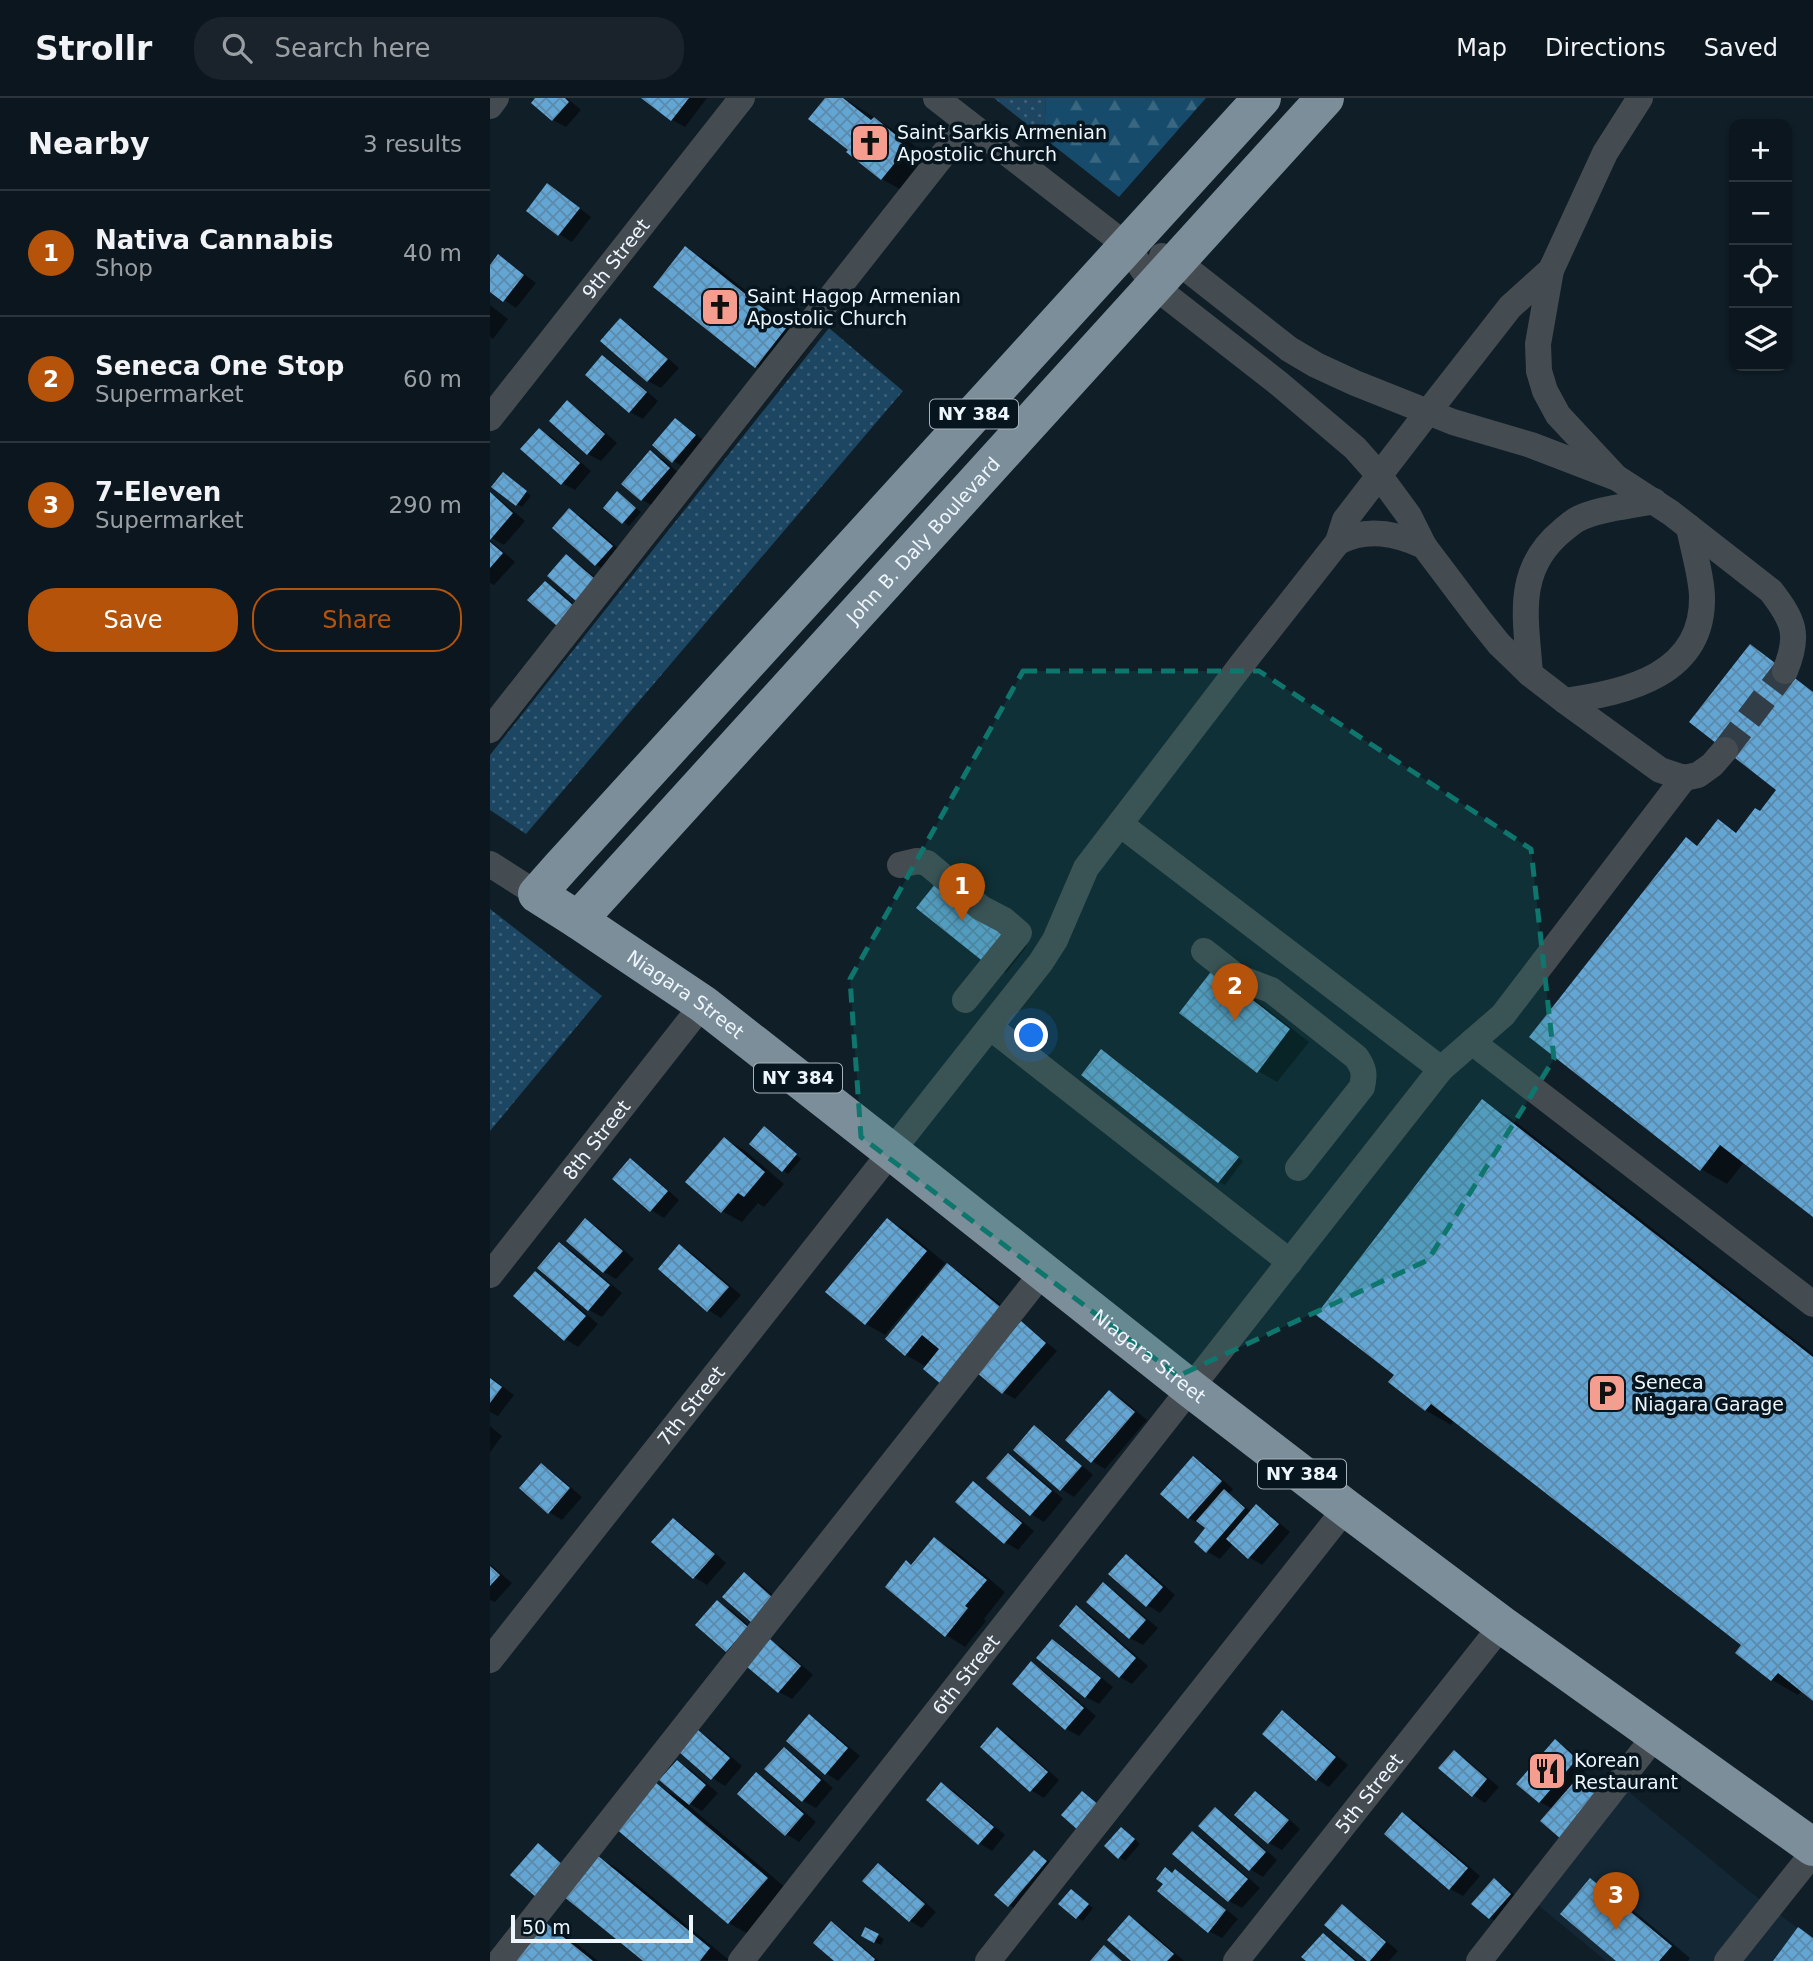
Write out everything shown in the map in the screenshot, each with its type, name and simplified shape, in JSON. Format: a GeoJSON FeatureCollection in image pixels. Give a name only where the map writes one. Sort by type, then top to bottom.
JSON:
{"type":"FeatureCollection","features":[{"type":"Feature","properties":{"kind":"highway","name":"NY 384"},"geometry":{"type":"LineString","coordinates":[[537,894],[1262,98]]}},
{"type":"Feature","properties":{"kind":"highway","name":"John B. Daly Boulevard"},"geometry":{"type":"LineString","coordinates":[[578,920],[1325,98]]}},
{"type":"Feature","properties":{"kind":"highway","name":"Niagara Street"},"geometry":{"type":"LineString","coordinates":[[537,894],[703,1004],[1346,1508],[1502,1625],[1813,1847]]}},
{"type":"Feature","properties":{"kind":"street"},"geometry":{"type":"LineString","coordinates":[[490,106],[496,98]]}},
{"type":"Feature","properties":{"kind":"street","name":"9th Street"},"geometry":{"type":"LineString","coordinates":[[490,418],[742,98]]}},
{"type":"Feature","properties":{"kind":"street"},"geometry":{"type":"LineString","coordinates":[[936,98],[1166,274],[1316,365],[1453,422],[1531,445],[1617,478],[1654,501],[1771,591],[1785,609],[1792,624],[1793,640],[1786,671]]}},
{"type":"Feature","properties":{"kind":"street"},"geometry":{"type":"LineString","coordinates":[[1617,478],[1558,415],[1545,391],[1539,372],[1538,344],[1551,270],[1605,153],[1640,98]]}},
{"type":"Feature","properties":{"kind":"street"},"geometry":{"type":"LineString","coordinates":[[490,730],[968,123]]}},
{"type":"Feature","properties":{"kind":"street","name":"7th Street"},"geometry":{"type":"LineString","coordinates":[[490,1660],[1041,962],[1055,940],[1086,868],[1338,542],[1345,520],[1379,475],[1510,307],[1551,270]]}},
{"type":"Feature","properties":{"kind":"street"},"geometry":{"type":"LineString","coordinates":[[1166,274],[1277,382],[1355,448],[1379,475],[1409,516],[1424,546],[1499,644],[1530,674],[1660,770],[1684,778],[1698,775],[1712,765],[1725,750]]}},
{"type":"Feature","properties":{"kind":"street"},"geometry":{"type":"LineString","coordinates":[[1530,674],[1526,599],[1534,563],[1551,540],[1576,520],[1607,510],[1654,501]]}},
{"type":"Feature","properties":{"kind":"street"},"geometry":{"type":"LineString","coordinates":[[1565,701],[1604,695],[1654,678],[1674,664],[1690,644],[1700,622],[1702,595],[1689,527]]}},
{"type":"Feature","properties":{"kind":"street"},"geometry":{"type":"LineString","coordinates":[[1338,542],[1361,533],[1375,532],[1424,546]]}},
{"type":"Feature","properties":{"kind":"street","name":"6th Street"},"geometry":{"type":"LineString","coordinates":[[741,1961],[1441,1069],[1503,1015],[1684,778]]}},
{"type":"Feature","properties":{"kind":"street"},"geometry":{"type":"LineString","coordinates":[[1120,824],[1441,1069]]}},
{"type":"Feature","properties":{"kind":"street"},"geometry":{"type":"LineString","coordinates":[[900,865],[917,861],[927,863],[981,908],[1004,920],[1019,933],[965,1000]]}},
{"type":"Feature","properties":{"kind":"street","name":"Niagara Street"},"geometry":{"type":"LineString","coordinates":[[490,864],[537,894]]}},
{"type":"Feature","properties":{"kind":"street"},"geometry":{"type":"LineString","coordinates":[[1204,951],[1237,977],[1271,990],[1356,1057],[1363,1066],[1365,1074],[1362,1087],[1298,1168]]}},
{"type":"Feature","properties":{"kind":"street","name":"8th Street"},"geometry":{"type":"LineString","coordinates":[[490,1275],[703,1004]]}},
{"type":"Feature","properties":{"kind":"street"},"geometry":{"type":"LineString","coordinates":[[990,1027],[1290,1262]]}},
{"type":"Feature","properties":{"kind":"street"},"geometry":{"type":"LineString","coordinates":[[1472,1042],[1813,1304]]}},
{"type":"Feature","properties":{"kind":"street"},"geometry":{"type":"LineString","coordinates":[[499,1961],[1043,1272]]}},
{"type":"Feature","properties":{"kind":"street"},"geometry":{"type":"LineString","coordinates":[[988,1961],[1346,1508]]}},
{"type":"Feature","properties":{"kind":"street","name":"5th Street"},"geometry":{"type":"LineString","coordinates":[[1236,1961],[1502,1625]]}},
{"type":"Feature","properties":{"kind":"street"},"geometry":{"type":"LineString","coordinates":[[1479,1961],[1655,1736]]}},
{"type":"Feature","properties":{"kind":"street"},"geometry":{"type":"LineString","coordinates":[[1727,1961],[1813,1853]]}},
{"type":"Feature","properties":{"kind":"highlighted area"},"geometry":{"type":"Polygon","coordinates":[[[1023,671],[1259,671],[1531,849],[1554,1059],[1428,1260],[1178,1376],[861,1137],[850,979],[1023,671]]]}},
{"type":"Feature","properties":{"kind":"shaded area"},"geometry":{"type":"Polygon","coordinates":[[[994,98],[1046,98],[1044,138],[994,98]]]}},
{"type":"Feature","properties":{"kind":"shaded area"},"geometry":{"type":"Polygon","coordinates":[[[829,328],[903,391],[526,834],[490,810],[490,755],[829,328]]]}},
{"type":"Feature","properties":{"kind":"shaded area"},"geometry":{"type":"Polygon","coordinates":[[[490,909],[602,996],[490,1131],[490,909]]]}},
{"type":"Feature","properties":{"kind":"shaded area"},"geometry":{"type":"Polygon","coordinates":[[[1624,1788],[1813,1940],[1813,1961],[1606,1961],[1532,1900],[1624,1788]]]}},
{"type":"Feature","properties":{"kind":"green space"},"geometry":{"type":"Polygon","coordinates":[[[1046,98],[1206,98],[1119,197],[1044,138],[1046,98]]]}},
{"type":"Feature","properties":{"kind":"building"},"geometry":{"type":"Polygon","coordinates":[[[535,98],[565,98],[569,102],[552,121],[531,103],[535,98]]]}},
{"type":"Feature","properties":{"kind":"building"},"geometry":{"type":"Polygon","coordinates":[[[641,98],[689,98],[671,121],[641,98]]]}},
{"type":"Feature","properties":{"kind":"building","name":"Saint Sarkis Armenian Apostolic Church"},"geometry":{"type":"Polygon","coordinates":[[[825,98],[843,98],[871,120],[874,117],[907,148],[881,180],[808,119],[825,98]]]}},
{"type":"Feature","properties":{"kind":"building"},"geometry":{"type":"Polygon","coordinates":[[[547,183],[580,208],[558,236],[526,211],[547,183]]]}},
{"type":"Feature","properties":{"kind":"building","name":"Saint Hagop Armenian Apostolic Church"},"geometry":{"type":"Polygon","coordinates":[[[685,246],[787,327],[755,368],[653,287],[685,246]]]}},
{"type":"Feature","properties":{"kind":"building"},"geometry":{"type":"Polygon","coordinates":[[[498,254],[524,275],[503,302],[490,292],[490,265],[498,254]]]}},
{"type":"Feature","properties":{"kind":"building"},"geometry":{"type":"Polygon","coordinates":[[[620,318],[668,359],[647,382],[600,341],[620,318]]]}},
{"type":"Feature","properties":{"kind":"building"},"geometry":{"type":"Polygon","coordinates":[[[602,355],[647,392],[629,413],[585,375],[602,355]]]}},
{"type":"Feature","properties":{"kind":"building"},"geometry":{"type":"Polygon","coordinates":[[[567,400],[605,434],[587,455],[549,421],[567,400]]]}},
{"type":"Feature","properties":{"kind":"building"},"geometry":{"type":"Polygon","coordinates":[[[675,418],[696,435],[672,463],[652,445],[675,418]]]}},
{"type":"Feature","properties":{"kind":"building"},"geometry":{"type":"Polygon","coordinates":[[[539,428],[580,463],[561,485],[520,449],[539,428]]]}},
{"type":"Feature","properties":{"kind":"building"},"geometry":{"type":"Polygon","coordinates":[[[650,450],[670,468],[641,501],[621,484],[650,450]]]}},
{"type":"Feature","properties":{"kind":"building"},"geometry":{"type":"Polygon","coordinates":[[[503,472],[527,491],[516,506],[491,487],[503,472]]]}},
{"type":"Feature","properties":{"kind":"building"},"geometry":{"type":"Polygon","coordinates":[[[617,491],[636,508],[622,524],[603,508],[617,491]]]}},
{"type":"Feature","properties":{"kind":"building"},"geometry":{"type":"Polygon","coordinates":[[[490,492],[513,513],[490,540],[490,492]]]}},
{"type":"Feature","properties":{"kind":"building"},"geometry":{"type":"Polygon","coordinates":[[[569,508],[613,546],[595,566],[552,528],[569,508]]]}},
{"type":"Feature","properties":{"kind":"building"},"geometry":{"type":"Polygon","coordinates":[[[490,542],[503,553],[490,568],[490,542]]]}},
{"type":"Feature","properties":{"kind":"building"},"geometry":{"type":"Polygon","coordinates":[[[566,554],[595,579],[576,601],[547,576],[566,554]]]}},
{"type":"Feature","properties":{"kind":"building"},"geometry":{"type":"Polygon","coordinates":[[[545,581],[574,606],[557,626],[527,600],[545,581]]]}},
{"type":"Feature","properties":{"kind":"building"},"geometry":{"type":"Polygon","coordinates":[[[1750,644],[1813,692],[1813,1217],[1720,1145],[1700,1171],[1529,1037],[1686,837],[1697,846],[1718,819],[1736,833],[1755,808],[1760,811],[1776,790],[1689,722],[1750,644]]]}},
{"type":"Feature","properties":{"kind":"building"},"geometry":{"type":"Polygon","coordinates":[[[939,879],[1008,934],[985,963],[916,908],[939,879]]]}},
{"type":"Feature","properties":{"kind":"building"},"geometry":{"type":"Polygon","coordinates":[[[1213,969],[1290,1029],[1257,1073],[1179,1013],[1213,969]]]}},
{"type":"Feature","properties":{"kind":"building"},"geometry":{"type":"Polygon","coordinates":[[[1101,1049],[1239,1157],[1218,1183],[1081,1075],[1101,1049]]]}},
{"type":"Feature","properties":{"kind":"building","name":"Seneca Niagara Garage"},"geometry":{"type":"Polygon","coordinates":[[[1482,1099],[1813,1357],[1813,1701],[1778,1673],[1771,1681],[1735,1653],[1741,1645],[1431,1404],[1425,1411],[1388,1382],[1394,1375],[1316,1315],[1482,1099]]]}},
{"type":"Feature","properties":{"kind":"building"},"geometry":{"type":"Polygon","coordinates":[[[764,1126],[797,1154],[782,1172],[749,1144],[764,1126]]]}},
{"type":"Feature","properties":{"kind":"building"},"geometry":{"type":"Polygon","coordinates":[[[724,1137],[765,1172],[744,1197],[738,1193],[721,1213],[685,1182],[724,1137]]]}},
{"type":"Feature","properties":{"kind":"building"},"geometry":{"type":"Polygon","coordinates":[[[630,1158],[668,1191],[650,1212],[612,1179],[630,1158]]]}},
{"type":"Feature","properties":{"kind":"building"},"geometry":{"type":"Polygon","coordinates":[[[585,1218],[623,1251],[603,1273],[566,1241],[585,1218]]]}},
{"type":"Feature","properties":{"kind":"building"},"geometry":{"type":"Polygon","coordinates":[[[887,1218],[927,1251],[865,1325],[825,1292],[887,1218]]]}},
{"type":"Feature","properties":{"kind":"building"},"geometry":{"type":"Polygon","coordinates":[[[559,1242],[610,1285],[588,1311],[537,1268],[559,1242]]]}},
{"type":"Feature","properties":{"kind":"building"},"geometry":{"type":"Polygon","coordinates":[[[679,1244],[729,1287],[707,1312],[658,1269],[679,1244]]]}},
{"type":"Feature","properties":{"kind":"building"},"geometry":{"type":"Polygon","coordinates":[[[947,1263],[1004,1310],[942,1385],[923,1369],[939,1349],[922,1335],[905,1356],[885,1339],[947,1263]]]}},
{"type":"Feature","properties":{"kind":"building"},"geometry":{"type":"Polygon","coordinates":[[[535,1271],[586,1316],[564,1341],[513,1296],[535,1271]]]}},
{"type":"Feature","properties":{"kind":"building"},"geometry":{"type":"Polygon","coordinates":[[[1021,1321],[1046,1343],[1002,1394],[976,1372],[1021,1321]]]}},
{"type":"Feature","properties":{"kind":"building"},"geometry":{"type":"Polygon","coordinates":[[[490,1378],[502,1387],[490,1403],[490,1378]]]}},
{"type":"Feature","properties":{"kind":"building"},"geometry":{"type":"Polygon","coordinates":[[[1109,1390],[1135,1412],[1091,1463],[1065,1440],[1109,1390]]]}},
{"type":"Feature","properties":{"kind":"building"},"geometry":{"type":"Polygon","coordinates":[[[1034,1425],[1082,1466],[1060,1491],[1013,1450],[1034,1425]]]}},
{"type":"Feature","properties":{"kind":"building"},"geometry":{"type":"Polygon","coordinates":[[[1008,1453],[1052,1491],[1030,1516],[986,1478],[1008,1453]]]}},
{"type":"Feature","properties":{"kind":"building"},"geometry":{"type":"Polygon","coordinates":[[[1193,1456],[1222,1481],[1188,1519],[1160,1494],[1193,1456]]]}},
{"type":"Feature","properties":{"kind":"building"},"geometry":{"type":"Polygon","coordinates":[[[541,1463],[570,1488],[548,1514],[519,1488],[541,1463]]]}},
{"type":"Feature","properties":{"kind":"building"},"geometry":{"type":"Polygon","coordinates":[[[973,1481],[1022,1523],[1004,1544],[955,1502],[973,1481]]]}},
{"type":"Feature","properties":{"kind":"building"},"geometry":{"type":"Polygon","coordinates":[[[1224,1489],[1245,1508],[1206,1553],[1194,1542],[1205,1528],[1196,1521],[1224,1489]]]}},
{"type":"Feature","properties":{"kind":"building"},"geometry":{"type":"Polygon","coordinates":[[[1256,1504],[1279,1524],[1248,1559],[1226,1539],[1256,1504]]]}},
{"type":"Feature","properties":{"kind":"building"},"geometry":{"type":"Polygon","coordinates":[[[673,1518],[715,1554],[693,1579],[651,1542],[673,1518]]]}},
{"type":"Feature","properties":{"kind":"building"},"geometry":{"type":"Polygon","coordinates":[[[934,1537],[987,1580],[965,1606],[968,1608],[945,1637],[885,1587],[906,1560],[911,1565],[934,1537]]]}},
{"type":"Feature","properties":{"kind":"building"},"geometry":{"type":"Polygon","coordinates":[[[1126,1554],[1163,1587],[1146,1607],[1108,1574],[1126,1554]]]}},
{"type":"Feature","properties":{"kind":"building"},"geometry":{"type":"Polygon","coordinates":[[[490,1566],[500,1575],[490,1586],[490,1566]]]}},
{"type":"Feature","properties":{"kind":"building"},"geometry":{"type":"Polygon","coordinates":[[[744,1572],[772,1597],[751,1622],[722,1597],[744,1572]]]}},
{"type":"Feature","properties":{"kind":"building"},"geometry":{"type":"Polygon","coordinates":[[[1103,1582],[1146,1620],[1129,1639],[1086,1602],[1103,1582]]]}},
{"type":"Feature","properties":{"kind":"building"},"geometry":{"type":"Polygon","coordinates":[[[717,1600],[748,1627],[726,1652],[695,1625],[717,1600]]]}},
{"type":"Feature","properties":{"kind":"building"},"geometry":{"type":"Polygon","coordinates":[[[1076,1605],[1136,1658],[1119,1678],[1059,1626],[1076,1605]]]}},
{"type":"Feature","properties":{"kind":"building"},"geometry":{"type":"Polygon","coordinates":[[[770,1639],[801,1666],[778,1693],[746,1666],[770,1639]]]}},
{"type":"Feature","properties":{"kind":"building"},"geometry":{"type":"Polygon","coordinates":[[[1052,1639],[1101,1678],[1085,1698],[1036,1658],[1052,1639]]]}},
{"type":"Feature","properties":{"kind":"building"},"geometry":{"type":"Polygon","coordinates":[[[1031,1661],[1084,1708],[1065,1730],[1012,1684],[1031,1661]]]}},
{"type":"Feature","properties":{"kind":"building"},"geometry":{"type":"Polygon","coordinates":[[[1282,1710],[1336,1757],[1316,1781],[1262,1734],[1282,1710]]]}},
{"type":"Feature","properties":{"kind":"building"},"geometry":{"type":"Polygon","coordinates":[[[809,1714],[848,1748],[825,1775],[786,1741],[809,1714]]]}},
{"type":"Feature","properties":{"kind":"building"},"geometry":{"type":"Polygon","coordinates":[[[997,1727],[1048,1772],[1030,1792],[980,1747],[997,1727]]]}},
{"type":"Feature","properties":{"kind":"building"},"geometry":{"type":"Polygon","coordinates":[[[698,1730],[730,1758],[711,1780],[679,1752],[698,1730]]]}},
{"type":"Feature","properties":{"kind":"building","name":"Korean Restaurant"},"geometry":{"type":"Polygon","coordinates":[[[1555,1739],[1577,1759],[1539,1803],[1516,1784],[1555,1739]]]}},
{"type":"Feature","properties":{"kind":"building"},"geometry":{"type":"Polygon","coordinates":[[[784,1747],[821,1780],[802,1802],[764,1769],[784,1747]]]}},
{"type":"Feature","properties":{"kind":"building"},"geometry":{"type":"Polygon","coordinates":[[[1454,1750],[1487,1779],[1472,1797],[1438,1768],[1454,1750]]]}},
{"type":"Feature","properties":{"kind":"building"},"geometry":{"type":"Polygon","coordinates":[[[677,1760],[706,1785],[689,1805],[659,1780],[677,1760]]]}},
{"type":"Feature","properties":{"kind":"building"},"geometry":{"type":"Polygon","coordinates":[[[756,1772],[804,1814],[785,1836],[737,1794],[756,1772]]]}},
{"type":"Feature","properties":{"kind":"building"},"geometry":{"type":"Polygon","coordinates":[[[1580,1775],[1602,1794],[1562,1840],[1540,1821],[1580,1775]]]}},
{"type":"Feature","properties":{"kind":"building"},"geometry":{"type":"Polygon","coordinates":[[[655,1782],[768,1878],[728,1924],[615,1828],[655,1782]]]}},
{"type":"Feature","properties":{"kind":"building"},"geometry":{"type":"Polygon","coordinates":[[[941,1782],[994,1827],[978,1845],[926,1800],[941,1782]]]}},
{"type":"Feature","properties":{"kind":"building"},"geometry":{"type":"Polygon","coordinates":[[[1082,1791],[1100,1806],[1079,1831],[1061,1815],[1082,1791]]]}},
{"type":"Feature","properties":{"kind":"building"},"geometry":{"type":"Polygon","coordinates":[[[1255,1791],[1289,1820],[1268,1844],[1234,1815],[1255,1791]]]}},
{"type":"Feature","properties":{"kind":"building"},"geometry":{"type":"Polygon","coordinates":[[[1215,1807],[1266,1852],[1249,1871],[1198,1826],[1215,1807]]]}},
{"type":"Feature","properties":{"kind":"building"},"geometry":{"type":"Polygon","coordinates":[[[1402,1812],[1468,1868],[1449,1890],[1384,1834],[1402,1812]]]}},
{"type":"Feature","properties":{"kind":"building"},"geometry":{"type":"Polygon","coordinates":[[[1121,1827],[1135,1839],[1118,1859],[1104,1846],[1121,1827]]]}},
{"type":"Feature","properties":{"kind":"building"},"geometry":{"type":"Polygon","coordinates":[[[1192,1831],[1248,1879],[1228,1902],[1172,1854],[1192,1831]]]}},
{"type":"Feature","properties":{"kind":"building"},"geometry":{"type":"Polygon","coordinates":[[[538,1843],[564,1866],[536,1897],[510,1875],[538,1843]]]}},
{"type":"Feature","properties":{"kind":"building"},"geometry":{"type":"Polygon","coordinates":[[[1034,1850],[1047,1861],[1008,1907],[994,1895],[1034,1850]]]}},
{"type":"Feature","properties":{"kind":"building"},"geometry":{"type":"Polygon","coordinates":[[[597,1855],[710,1948],[700,1961],[643,1961],[563,1896],[597,1855]]]}},
{"type":"Feature","properties":{"kind":"building"},"geometry":{"type":"Polygon","coordinates":[[[878,1863],[925,1904],[909,1922],[862,1881],[878,1863]]]}},
{"type":"Feature","properties":{"kind":"building"},"geometry":{"type":"Polygon","coordinates":[[[1165,1867],[1172,1873],[1175,1869],[1226,1910],[1208,1933],[1157,1891],[1163,1884],[1156,1879],[1165,1867]]]}},
{"type":"Feature","properties":{"kind":"building"},"geometry":{"type":"Polygon","coordinates":[[[1494,1878],[1511,1894],[1489,1919],[1471,1904],[1494,1878]]]}},
{"type":"Feature","properties":{"kind":"building"},"geometry":{"type":"Polygon","coordinates":[[[1590,1878],[1672,1946],[1659,1961],[1616,1961],[1560,1914],[1590,1878]]]}},
{"type":"Feature","properties":{"kind":"building"},"geometry":{"type":"Polygon","coordinates":[[[1071,1889],[1089,1904],[1076,1919],[1058,1904],[1071,1889]]]}},
{"type":"Feature","properties":{"kind":"building"},"geometry":{"type":"Polygon","coordinates":[[[1342,1904],[1386,1942],[1370,1961],[1324,1925],[1342,1904]]]}},
{"type":"Feature","properties":{"kind":"building"},"geometry":{"type":"Polygon","coordinates":[[[1129,1915],[1174,1954],[1167,1961],[1131,1961],[1107,1940],[1129,1915]]]}},
{"type":"Feature","properties":{"kind":"building"},"geometry":{"type":"Polygon","coordinates":[[[831,1921],[875,1959],[874,1961],[834,1961],[813,1943],[831,1921]]]}},
{"type":"Feature","properties":{"kind":"building"},"geometry":{"type":"Polygon","coordinates":[[[545,1922],[593,1961],[513,1961],[545,1922]]]}},
{"type":"Feature","properties":{"kind":"building"},"geometry":{"type":"Polygon","coordinates":[[[865,1927],[879,1934],[874,1943],[861,1936],[865,1927]]]}},
{"type":"Feature","properties":{"kind":"building"},"geometry":{"type":"Polygon","coordinates":[[[1798,1927],[1813,1938],[1813,1961],[1773,1961],[1798,1927]]]}},
{"type":"Feature","properties":{"kind":"building"},"geometry":{"type":"Polygon","coordinates":[[[1323,1933],[1355,1961],[1306,1961],[1301,1957],[1323,1933]]]}},
{"type":"Feature","properties":{"kind":"building"},"geometry":{"type":"Polygon","coordinates":[[[1104,1945],[1122,1961],[1090,1961],[1104,1945]]]}},
{"type":"Feature","properties":{"kind":"tunnel"},"geometry":{"type":"LineString","coordinates":[[1725,750],[1785,671]]}},
{"type":"Feature","properties":{"kind":"place","name":"Saint Sarkis Armenian Apostolic Church"},"geometry":{"type":"Point","coordinates":[870,143]}},
{"type":"Feature","properties":{"kind":"place","name":"Saint Hagop Armenian Apostolic Church"},"geometry":{"type":"Point","coordinates":[720,307]}},
{"type":"Feature","properties":{"kind":"place","name":"Nativa Cannabis"},"geometry":{"type":"Point","coordinates":[962,921]}},
{"type":"Feature","properties":{"kind":"place","name":"Seneca One Stop"},"geometry":{"type":"Point","coordinates":[1235,1021]}},
{"type":"Feature","properties":{"kind":"place","name":"Seneca Niagara Garage"},"geometry":{"type":"Point","coordinates":[1607,1393]}},
{"type":"Feature","properties":{"kind":"place","name":"Korean Restaurant"},"geometry":{"type":"Point","coordinates":[1547,1771]}},
{"type":"Feature","properties":{"kind":"place","name":"7-Eleven"},"geometry":{"type":"Point","coordinates":[1616,1930]}}]}
